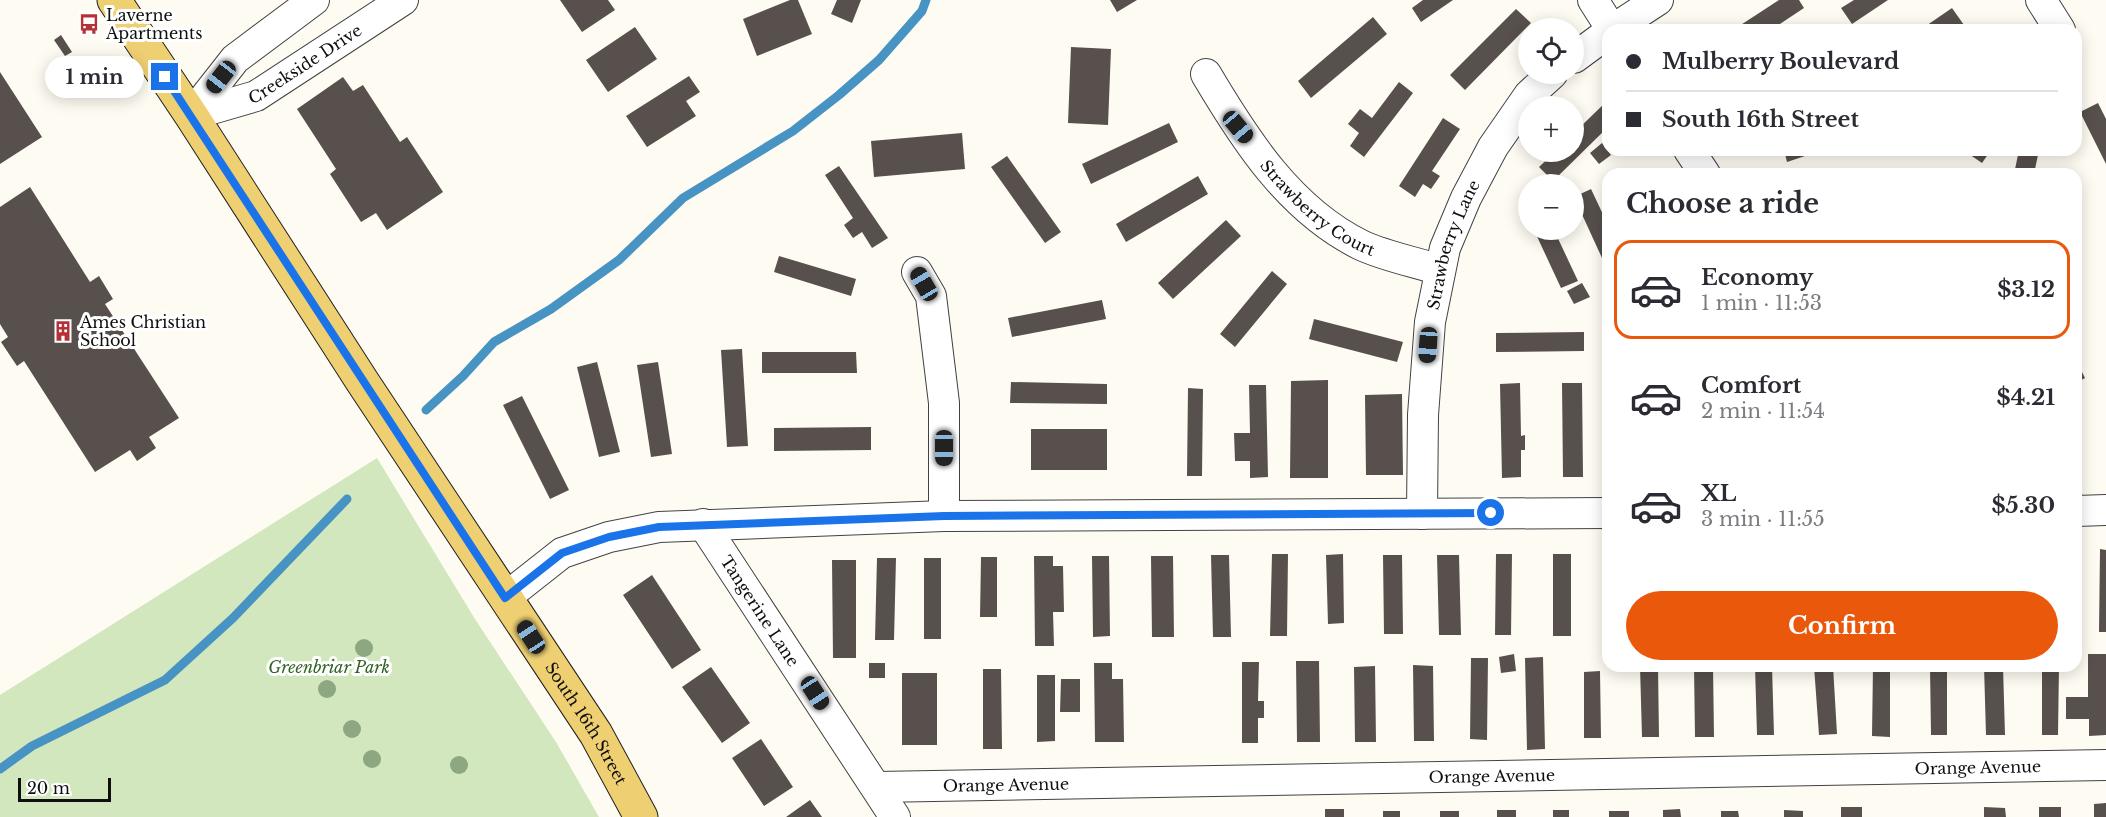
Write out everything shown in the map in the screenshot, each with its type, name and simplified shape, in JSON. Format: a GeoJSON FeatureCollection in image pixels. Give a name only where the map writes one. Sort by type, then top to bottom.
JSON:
{"type":"FeatureCollection","features":[{"type":"Feature","properties":{"kind":"main road","name":"South 16th Street"},"geometry":{"type":"LineString","coordinates":[[114,0],[596,734],[640,817]]}},
{"type":"Feature","properties":{"kind":"street","name":"Creekside Drive"},"geometry":{"type":"LineString","coordinates":[[191,115],[256,96],[403,0]]}},
{"type":"Feature","properties":{"kind":"street"},"geometry":{"type":"LineString","coordinates":[[1593,0],[1608,24]]}},
{"type":"Feature","properties":{"kind":"street"},"geometry":{"type":"LineString","coordinates":[[1621,24],[1658,0]]}},
{"type":"Feature","properties":{"kind":"street"},"geometry":{"type":"LineString","coordinates":[[2041,0],[2056,24]]}},
{"type":"Feature","properties":{"kind":"street","name":"Creekside Drive"},"geometry":{"type":"LineString","coordinates":[[191,115],[235,59],[312,1]]}},
{"type":"Feature","properties":{"kind":"street"},"geometry":{"type":"LineString","coordinates":[[312,1],[336,44]]}},
{"type":"Feature","properties":{"kind":"street"},"geometry":{"type":"LineString","coordinates":[[1584,51],[1602,37]]}},
{"type":"Feature","properties":{"kind":"street","name":"Strawberry Court"},"geometry":{"type":"LineString","coordinates":[[1206,74],[1238,127],[1301,204],[1328,225],[1363,246],[1440,270]]}},
{"type":"Feature","properties":{"kind":"street","name":"Strawberry Lane"},"geometry":{"type":"LineString","coordinates":[[1422,514],[1423,415],[1430,322],[1445,248],[1466,198],[1493,147],[1529,95],[1541,84]]}},
{"type":"Feature","properties":{"kind":"street"},"geometry":{"type":"LineString","coordinates":[[917,272],[932,297],[944,403],[944,516]]}},
{"type":"Feature","properties":{"kind":"street"},"geometry":{"type":"LineString","coordinates":[[2082,511],[2106,510]]}},
{"type":"Feature","properties":{"kind":"street"},"geometry":{"type":"LineString","coordinates":[[505,598],[562,553],[619,535],[659,527],[944,516],[1602,513]]}},
{"type":"Feature","properties":{"kind":"street","name":"Tangerine Lane"},"geometry":{"type":"LineString","coordinates":[[703,524],[895,817]]}},
{"type":"Feature","properties":{"kind":"street","name":"Orange Avenue"},"geometry":{"type":"LineString","coordinates":[[877,787],[2106,765]]}},
{"type":"Feature","properties":{"kind":"green space","name":"Greenbriar Park"},"geometry":{"type":"Polygon","coordinates":[[[377,458],[475,619],[556,742],[599,817],[0,817],[0,695],[377,458]]]}},
{"type":"Feature","properties":{"kind":"building"},"geometry":{"type":"Polygon","coordinates":[[[560,0],[608,0],[615,10],[582,32],[560,0]]]}},
{"type":"Feature","properties":{"kind":"building"},"geometry":{"type":"Polygon","coordinates":[[[790,0],[798,0],[812,34],[757,56],[743,19],[790,0]]]}},
{"type":"Feature","properties":{"kind":"building"},"geometry":{"type":"Polygon","coordinates":[[[837,0],[861,0],[852,23],[831,14],[837,0]]]}},
{"type":"Feature","properties":{"kind":"building"},"geometry":{"type":"Polygon","coordinates":[[[1110,0],[1137,0],[1117,12],[1110,0]]]}},
{"type":"Feature","properties":{"kind":"building"},"geometry":{"type":"Polygon","coordinates":[[[1423,0],[1453,0],[1421,22],[1412,8],[1423,0]]]}},
{"type":"Feature","properties":{"kind":"building"},"geometry":{"type":"Polygon","coordinates":[[[1779,0],[1799,0],[1804,8],[1780,24],[1742,24],[1779,0]]]}},
{"type":"Feature","properties":{"kind":"building"},"geometry":{"type":"Polygon","coordinates":[[[1854,0],[1888,0],[1852,24],[1841,8],[1854,0]]]}},
{"type":"Feature","properties":{"kind":"building"},"geometry":{"type":"Polygon","coordinates":[[[1952,8],[1963,24],[1929,24],[1952,8]]]}},
{"type":"Feature","properties":{"kind":"building"},"geometry":{"type":"Polygon","coordinates":[[[1516,9],[1526,18],[1518,18],[1518,36],[1465,90],[1450,75],[1516,9]]]}},
{"type":"Feature","properties":{"kind":"building"},"geometry":{"type":"Polygon","coordinates":[[[1373,17],[1387,34],[1311,98],[1298,81],[1373,17]]]}},
{"type":"Feature","properties":{"kind":"building"},"geometry":{"type":"Polygon","coordinates":[[[635,27],[657,59],[608,92],[586,60],[635,27]]]}},
{"type":"Feature","properties":{"kind":"building"},"geometry":{"type":"Polygon","coordinates":[[[61,35],[72,52],[65,56],[54,40],[61,35]]]}},
{"type":"Feature","properties":{"kind":"building"},"geometry":{"type":"Polygon","coordinates":[[[1071,47],[1111,49],[1108,125],[1068,123],[1071,47]]]}},
{"type":"Feature","properties":{"kind":"building"},"geometry":{"type":"Polygon","coordinates":[[[0,72],[42,137],[0,164],[0,72]]]}},
{"type":"Feature","properties":{"kind":"building"},"geometry":{"type":"Polygon","coordinates":[[[689,76],[700,92],[686,101],[696,116],[647,147],[626,116],[689,76]]]}},
{"type":"Feature","properties":{"kind":"building"},"geometry":{"type":"Polygon","coordinates":[[[343,77],[353,91],[363,85],[400,142],[407,137],[443,192],[387,230],[376,213],[361,222],[330,174],[336,169],[297,109],[343,77]]]}},
{"type":"Feature","properties":{"kind":"building"},"geometry":{"type":"Polygon","coordinates":[[[1399,82],[1413,93],[1364,157],[1350,146],[1359,133],[1348,124],[1360,109],[1372,118],[1399,82]]]}},
{"type":"Feature","properties":{"kind":"building"},"geometry":{"type":"Polygon","coordinates":[[[2098,103],[2106,119],[2106,164],[2082,116],[2082,111],[2098,103]]]}},
{"type":"Feature","properties":{"kind":"building"},"geometry":{"type":"Polygon","coordinates":[[[1602,106],[1602,133],[1584,151],[1584,123],[1602,106]]]}},
{"type":"Feature","properties":{"kind":"building"},"geometry":{"type":"Polygon","coordinates":[[[1443,118],[1460,129],[1432,171],[1440,176],[1431,189],[1423,184],[1415,197],[1399,186],[1443,118]]]}},
{"type":"Feature","properties":{"kind":"building"},"geometry":{"type":"Polygon","coordinates":[[[1169,123],[1178,142],[1091,184],[1082,164],[1169,123]]]}},
{"type":"Feature","properties":{"kind":"building"},"geometry":{"type":"Polygon","coordinates":[[[962,133],[965,169],[874,177],[871,141],[962,133]]]}},
{"type":"Feature","properties":{"kind":"building"},"geometry":{"type":"Polygon","coordinates":[[[1602,143],[1602,156],[1610,156],[1599,164],[1590,153],[1602,143]]]}},
{"type":"Feature","properties":{"kind":"building"},"geometry":{"type":"Polygon","coordinates":[[[1007,156],[1061,232],[1045,243],[991,167],[1007,156]]]}},
{"type":"Feature","properties":{"kind":"building"},"geometry":{"type":"Polygon","coordinates":[[[1786,156],[1805,156],[1787,162],[1786,156]]]}},
{"type":"Feature","properties":{"kind":"building"},"geometry":{"type":"Polygon","coordinates":[[[1972,156],[1987,156],[1982,163],[1972,156]]]}},
{"type":"Feature","properties":{"kind":"building"},"geometry":{"type":"Polygon","coordinates":[[[2018,156],[2038,156],[2035,168],[2015,168],[2018,156]]]}},
{"type":"Feature","properties":{"kind":"building"},"geometry":{"type":"Polygon","coordinates":[[[1544,162],[1572,162],[1560,174],[1546,174],[1539,167],[1544,162]]]}},
{"type":"Feature","properties":{"kind":"building"},"geometry":{"type":"Polygon","coordinates":[[[839,166],[888,238],[872,248],[862,232],[853,238],[844,225],[853,218],[825,175],[839,166]]]}},
{"type":"Feature","properties":{"kind":"building"},"geometry":{"type":"Polygon","coordinates":[[[1198,176],[1208,194],[1126,242],[1116,224],[1198,176]]]}},
{"type":"Feature","properties":{"kind":"building","name":"Ames Christian School"},"geometry":{"type":"Polygon","coordinates":[[[30,187],[90,282],[99,276],[113,299],[105,304],[179,418],[149,437],[156,448],[137,461],[130,450],[95,472],[24,361],[17,366],[1,342],[8,337],[0,324],[0,207],[30,187]]]}},
{"type":"Feature","properties":{"kind":"building"},"geometry":{"type":"Polygon","coordinates":[[[1591,189],[1602,212],[1602,258],[1584,219],[1584,192],[1591,189]]]}},
{"type":"Feature","properties":{"kind":"building"},"geometry":{"type":"Polygon","coordinates":[[[1226,220],[1241,236],[1173,299],[1158,283],[1226,220]]]}},
{"type":"Feature","properties":{"kind":"building"},"geometry":{"type":"Polygon","coordinates":[[[1539,240],[1559,240],[1578,281],[1561,288],[1539,240]]]}},
{"type":"Feature","properties":{"kind":"building"},"geometry":{"type":"Polygon","coordinates":[[[779,256],[856,279],[851,296],[774,272],[779,256]]]}},
{"type":"Feature","properties":{"kind":"building"},"geometry":{"type":"Polygon","coordinates":[[[1272,271],[1287,284],[1235,347],[1220,334],[1272,271]]]}},
{"type":"Feature","properties":{"kind":"building"},"geometry":{"type":"Polygon","coordinates":[[[1582,283],[1590,297],[1574,304],[1567,291],[1582,283]]]}},
{"type":"Feature","properties":{"kind":"building"},"geometry":{"type":"Polygon","coordinates":[[[1102,300],[1106,319],[1012,337],[1008,318],[1102,300]]]}},
{"type":"Feature","properties":{"kind":"building"},"geometry":{"type":"Polygon","coordinates":[[[1314,319],[1403,342],[1397,362],[1309,339],[1314,319]]]}},
{"type":"Feature","properties":{"kind":"building"},"geometry":{"type":"Polygon","coordinates":[[[1584,332],[1584,351],[1496,352],[1496,333],[1584,332]]]}},
{"type":"Feature","properties":{"kind":"building"},"geometry":{"type":"Polygon","coordinates":[[[742,349],[748,446],[727,447],[721,350],[742,349]]]}},
{"type":"Feature","properties":{"kind":"building"},"geometry":{"type":"Polygon","coordinates":[[[762,352],[856,352],[857,373],[762,373],[762,352]]]}},
{"type":"Feature","properties":{"kind":"building"},"geometry":{"type":"Polygon","coordinates":[[[597,362],[620,452],[599,457],[577,367],[597,362]]]}},
{"type":"Feature","properties":{"kind":"building"},"geometry":{"type":"Polygon","coordinates":[[[658,362],[672,454],[651,457],[637,365],[658,362]]]}},
{"type":"Feature","properties":{"kind":"building"},"geometry":{"type":"Polygon","coordinates":[[[1328,380],[1328,478],[1290,478],[1291,381],[1328,380]]]}},
{"type":"Feature","properties":{"kind":"building"},"geometry":{"type":"Polygon","coordinates":[[[1011,382],[1107,384],[1107,404],[1010,403],[1011,382]]]}},
{"type":"Feature","properties":{"kind":"building"},"geometry":{"type":"Polygon","coordinates":[[[1520,383],[1521,436],[1525,435],[1525,450],[1521,450],[1521,477],[1502,478],[1500,384],[1520,383]]]}},
{"type":"Feature","properties":{"kind":"building"},"geometry":{"type":"Polygon","coordinates":[[[1562,383],[1582,383],[1583,477],[1563,477],[1562,383]]]}},
{"type":"Feature","properties":{"kind":"building"},"geometry":{"type":"Polygon","coordinates":[[[1249,385],[1266,385],[1268,477],[1250,478],[1250,461],[1235,461],[1234,433],[1250,433],[1249,385]]]}},
{"type":"Feature","properties":{"kind":"building"},"geometry":{"type":"Polygon","coordinates":[[[1188,388],[1203,389],[1202,476],[1187,476],[1188,388]]]}},
{"type":"Feature","properties":{"kind":"building"},"geometry":{"type":"Polygon","coordinates":[[[1402,394],[1403,475],[1366,475],[1365,395],[1402,394]]]}},
{"type":"Feature","properties":{"kind":"building"},"geometry":{"type":"Polygon","coordinates":[[[522,396],[569,490],[550,499],[503,405],[522,396]]]}},
{"type":"Feature","properties":{"kind":"building"},"geometry":{"type":"Polygon","coordinates":[[[871,427],[871,450],[774,451],[774,428],[871,427]]]}},
{"type":"Feature","properties":{"kind":"building"},"geometry":{"type":"Polygon","coordinates":[[[1031,429],[1107,429],[1107,470],[1031,470],[1031,429]]]}},
{"type":"Feature","properties":{"kind":"building"},"geometry":{"type":"Polygon","coordinates":[[[2100,549],[2106,550],[2106,632],[2099,632],[2100,549]]]}},
{"type":"Feature","properties":{"kind":"building"},"geometry":{"type":"Polygon","coordinates":[[[1272,554],[1288,554],[1287,636],[1270,636],[1272,554]]]}},
{"type":"Feature","properties":{"kind":"building"},"geometry":{"type":"Polygon","coordinates":[[[1343,554],[1344,623],[1328,624],[1326,555],[1343,554]]]}},
{"type":"Feature","properties":{"kind":"building"},"geometry":{"type":"Polygon","coordinates":[[[1496,554],[1512,554],[1511,635],[1495,635],[1496,554]]]}},
{"type":"Feature","properties":{"kind":"building"},"geometry":{"type":"Polygon","coordinates":[[[1553,554],[1571,554],[1571,636],[1553,636],[1553,554]]]}},
{"type":"Feature","properties":{"kind":"building"},"geometry":{"type":"Polygon","coordinates":[[[1211,555],[1229,555],[1231,637],[1213,637],[1211,555]]]}},
{"type":"Feature","properties":{"kind":"building"},"geometry":{"type":"Polygon","coordinates":[[[1383,555],[1402,555],[1403,634],[1384,634],[1383,555]]]}},
{"type":"Feature","properties":{"kind":"building"},"geometry":{"type":"Polygon","coordinates":[[[1437,555],[1459,555],[1461,635],[1439,635],[1437,555]]]}},
{"type":"Feature","properties":{"kind":"building"},"geometry":{"type":"Polygon","coordinates":[[[1034,556],[1053,556],[1053,566],[1063,566],[1064,612],[1053,612],[1054,646],[1035,646],[1034,556]]]}},
{"type":"Feature","properties":{"kind":"building"},"geometry":{"type":"Polygon","coordinates":[[[1092,556],[1109,556],[1110,636],[1093,637],[1092,556]]]}},
{"type":"Feature","properties":{"kind":"building"},"geometry":{"type":"Polygon","coordinates":[[[1151,556],[1173,556],[1174,637],[1152,637],[1151,556]]]}},
{"type":"Feature","properties":{"kind":"building"},"geometry":{"type":"Polygon","coordinates":[[[981,557],[997,557],[997,617],[980,617],[981,557]]]}},
{"type":"Feature","properties":{"kind":"building"},"geometry":{"type":"Polygon","coordinates":[[[877,558],[896,558],[894,640],[875,640],[877,558]]]}},
{"type":"Feature","properties":{"kind":"building"},"geometry":{"type":"Polygon","coordinates":[[[924,558],[941,558],[941,639],[924,639],[924,558]]]}},
{"type":"Feature","properties":{"kind":"building"},"geometry":{"type":"Polygon","coordinates":[[[832,560],[856,560],[856,658],[833,658],[832,560]]]}},
{"type":"Feature","properties":{"kind":"building"},"geometry":{"type":"Polygon","coordinates":[[[652,575],[701,650],[672,669],[623,595],[652,575]]]}},
{"type":"Feature","properties":{"kind":"building"},"geometry":{"type":"Polygon","coordinates":[[[1514,654],[1516,671],[1501,673],[1499,657],[1514,654]]]}},
{"type":"Feature","properties":{"kind":"building"},"geometry":{"type":"Polygon","coordinates":[[[2088,654],[2106,654],[2106,735],[2089,736],[2089,719],[2066,719],[2066,697],[2088,697],[2088,654]]]}},
{"type":"Feature","properties":{"kind":"building"},"geometry":{"type":"Polygon","coordinates":[[[1543,657],[1545,749],[1527,750],[1525,658],[1543,657]]]}},
{"type":"Feature","properties":{"kind":"building"},"geometry":{"type":"Polygon","coordinates":[[[1471,658],[1488,658],[1487,740],[1470,739],[1471,658]]]}},
{"type":"Feature","properties":{"kind":"building"},"geometry":{"type":"Polygon","coordinates":[[[1296,661],[1319,661],[1320,742],[1297,742],[1296,661]]]}},
{"type":"Feature","properties":{"kind":"building"},"geometry":{"type":"Polygon","coordinates":[[[1242,662],[1259,662],[1258,701],[1264,701],[1264,718],[1258,718],[1258,743],[1242,743],[1242,662]]]}},
{"type":"Feature","properties":{"kind":"building"},"geometry":{"type":"Polygon","coordinates":[[[869,663],[885,663],[885,678],[869,678],[869,663]]]}},
{"type":"Feature","properties":{"kind":"building"},"geometry":{"type":"Polygon","coordinates":[[[1094,663],[1112,663],[1112,679],[1123,679],[1124,742],[1095,742],[1094,663]]]}},
{"type":"Feature","properties":{"kind":"building"},"geometry":{"type":"Polygon","coordinates":[[[1413,665],[1433,666],[1434,741],[1414,741],[1413,665]]]}},
{"type":"Feature","properties":{"kind":"building"},"geometry":{"type":"Polygon","coordinates":[[[1375,666],[1376,742],[1355,742],[1354,667],[1375,666]]]}},
{"type":"Feature","properties":{"kind":"building"},"geometry":{"type":"Polygon","coordinates":[[[711,667],[750,723],[722,743],[682,687],[711,667]]]}},
{"type":"Feature","properties":{"kind":"building"},"geometry":{"type":"Polygon","coordinates":[[[983,669],[1001,669],[1002,749],[983,749],[983,669]]]}},
{"type":"Feature","properties":{"kind":"building"},"geometry":{"type":"Polygon","coordinates":[[[1600,671],[1601,738],[1584,738],[1584,672],[1600,671]]]}},
{"type":"Feature","properties":{"kind":"building"},"geometry":{"type":"Polygon","coordinates":[[[1640,672],[1658,672],[1659,737],[1642,737],[1640,672]]]}},
{"type":"Feature","properties":{"kind":"building"},"geometry":{"type":"Polygon","coordinates":[[[1694,672],[1713,672],[1714,737],[1695,737],[1694,672]]]}},
{"type":"Feature","properties":{"kind":"building"},"geometry":{"type":"Polygon","coordinates":[[[1755,672],[1772,672],[1774,735],[1757,735],[1755,672]]]}},
{"type":"Feature","properties":{"kind":"building"},"geometry":{"type":"Polygon","coordinates":[[[1814,672],[1833,672],[1837,734],[1819,735],[1814,672]]]}},
{"type":"Feature","properties":{"kind":"building"},"geometry":{"type":"Polygon","coordinates":[[[1873,672],[1890,672],[1890,737],[1872,736],[1873,672]]]}},
{"type":"Feature","properties":{"kind":"building"},"geometry":{"type":"Polygon","coordinates":[[[1930,672],[1947,672],[1947,735],[1931,735],[1930,672]]]}},
{"type":"Feature","properties":{"kind":"building"},"geometry":{"type":"Polygon","coordinates":[[[1984,672],[2003,672],[2005,735],[1986,735],[1984,672]]]}},
{"type":"Feature","properties":{"kind":"building"},"geometry":{"type":"Polygon","coordinates":[[[2042,672],[2059,672],[2058,735],[2042,735],[2042,672]]]}},
{"type":"Feature","properties":{"kind":"building"},"geometry":{"type":"Polygon","coordinates":[[[902,673],[937,673],[937,745],[902,745],[902,673]]]}},
{"type":"Feature","properties":{"kind":"building"},"geometry":{"type":"Polygon","coordinates":[[[1037,675],[1055,675],[1055,741],[1037,742],[1037,675]]]}},
{"type":"Feature","properties":{"kind":"building"},"geometry":{"type":"Polygon","coordinates":[[[1061,679],[1080,679],[1080,712],[1060,712],[1061,679]]]}},
{"type":"Feature","properties":{"kind":"building"},"geometry":{"type":"Polygon","coordinates":[[[761,739],[793,787],[764,806],[732,758],[761,739]]]}},
{"type":"Feature","properties":{"kind":"building"},"geometry":{"type":"Polygon","coordinates":[[[810,800],[822,817],[786,817],[810,800]]]}},
{"type":"Feature","properties":{"kind":"building"},"geometry":{"type":"Polygon","coordinates":[[[2106,803],[2106,817],[2094,817],[2094,804],[2106,803]]]}},
{"type":"Feature","properties":{"kind":"building"},"geometry":{"type":"Polygon","coordinates":[[[1841,807],[1862,807],[1862,817],[1841,817],[1841,807]]]}},
{"type":"Feature","properties":{"kind":"building"},"geometry":{"type":"Polygon","coordinates":[[[1984,807],[2005,808],[2006,817],[1984,817],[1984,807]]]}},
{"type":"Feature","properties":{"kind":"building"},"geometry":{"type":"Polygon","coordinates":[[[2039,807],[2061,807],[2061,817],[2039,817],[2039,807]]]}},
{"type":"Feature","properties":{"kind":"building"},"geometry":{"type":"Polygon","coordinates":[[[1325,809],[1344,809],[1344,817],[1325,817],[1325,809]]]}},
{"type":"Feature","properties":{"kind":"building"},"geometry":{"type":"Polygon","coordinates":[[[1680,809],[1681,817],[1663,817],[1663,810],[1680,809]]]}},
{"type":"Feature","properties":{"kind":"building"},"geometry":{"type":"Polygon","coordinates":[[[1497,810],[1516,810],[1516,817],[1497,817],[1497,810]]]}},
{"type":"Feature","properties":{"kind":"building"},"geometry":{"type":"Polygon","coordinates":[[[1553,810],[1569,810],[1569,817],[1553,817],[1553,810]]]}},
{"type":"Feature","properties":{"kind":"building"},"geometry":{"type":"Polygon","coordinates":[[[1784,810],[1803,811],[1803,817],[1784,817],[1784,810]]]}},
{"type":"Feature","properties":{"kind":"building"},"geometry":{"type":"Polygon","coordinates":[[[1383,811],[1400,811],[1400,817],[1383,817],[1383,811]]]}},
{"type":"Feature","properties":{"kind":"building"},"geometry":{"type":"Polygon","coordinates":[[[1440,811],[1459,811],[1459,817],[1440,817],[1440,811]]]}},
{"type":"Feature","properties":{"kind":"building"},"geometry":{"type":"Polygon","coordinates":[[[1609,811],[1629,811],[1629,817],[1609,817],[1609,811]]]}},
{"type":"Feature","properties":{"kind":"building"},"geometry":{"type":"Polygon","coordinates":[[[1721,811],[1738,811],[1739,817],[1721,817],[1721,811]]]}},
{"type":"Feature","properties":{"kind":"waterway"},"geometry":{"type":"LineString","coordinates":[[426,410],[463,376],[494,342],[551,309],[619,260],[683,198],[793,131],[839,95],[879,60],[922,11],[926,0]]}},
{"type":"Feature","properties":{"kind":"waterway"},"geometry":{"type":"LineString","coordinates":[[0,769],[32,746],[165,680],[233,618],[347,499]]}},
{"type":"Feature","properties":{"kind":"place","name":"Laverne Apartments"},"geometry":{"type":"Point","coordinates":[89,24]}},
{"type":"Feature","properties":{"kind":"place","name":"Ames Christian School"},"geometry":{"type":"Point","coordinates":[63,331]}},
{"type":"Feature","properties":{"kind":"route"},"geometry":{"type":"LineString","coordinates":[[165,77],[505,598],[562,553],[609,537],[659,527],[944,516],[1491,513]]}}]}
